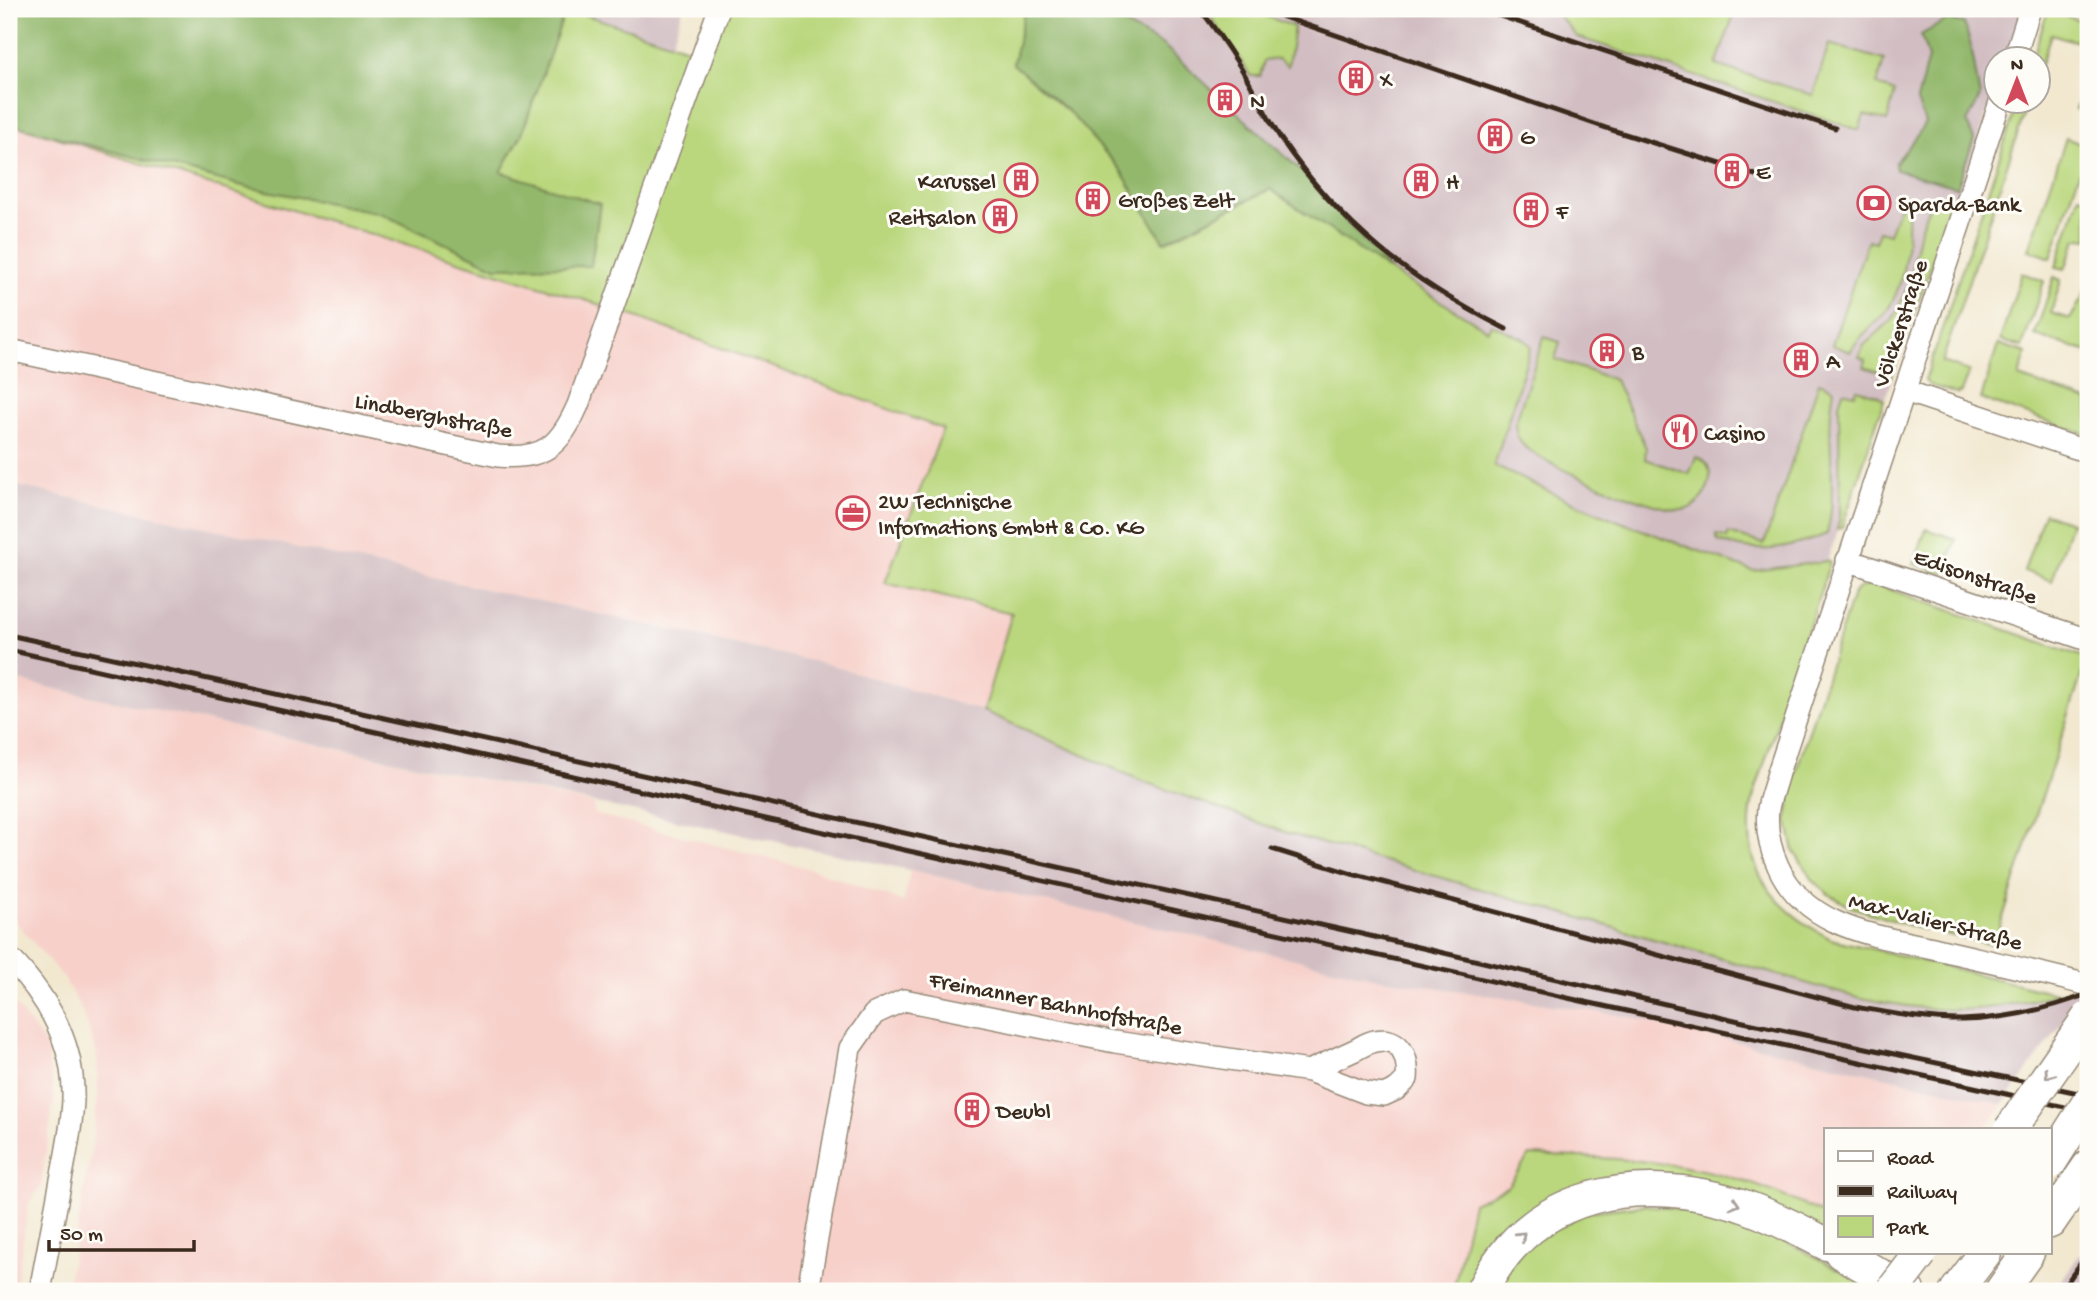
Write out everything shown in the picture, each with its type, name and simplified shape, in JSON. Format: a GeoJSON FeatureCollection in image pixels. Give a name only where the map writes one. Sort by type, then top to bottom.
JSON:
{"type":"FeatureCollection","features":[{"type":"Feature","properties":{"kind":"highway"},"geometry":{"type":"LineString","coordinates":[[2011,1128],[2088,1018]]}},
{"type":"Feature","properties":{"kind":"highway"},"geometry":{"type":"LineString","coordinates":[[2052,1160],[2088,1103]]}},
{"type":"Feature","properties":{"kind":"highway"},"geometry":{"type":"LineString","coordinates":[[2052,1219],[2088,1167]]}},
{"type":"Feature","properties":{"kind":"highway"},"geometry":{"type":"LineString","coordinates":[[1482,1291],[1494,1266],[1506,1251],[1541,1220],[1576,1202],[1614,1192],[1668,1190],[1709,1197],[1755,1210],[1824,1243]]}},
{"type":"Feature","properties":{"kind":"highway"},"geometry":{"type":"LineString","coordinates":[[1843,1254],[1908,1291]]}},
{"type":"Feature","properties":{"kind":"highway"},"geometry":{"type":"LineString","coordinates":[[1892,1291],[1920,1254]]}},
{"type":"Feature","properties":{"kind":"highway"},"geometry":{"type":"LineString","coordinates":[[1956,1291],[1983,1254]]}},
{"type":"Feature","properties":{"kind":"highway"},"geometry":{"type":"LineString","coordinates":[[2001,1291],[2027,1254]]}},
{"type":"Feature","properties":{"kind":"street","name":"Lindberghstraße"},"geometry":{"type":"LineString","coordinates":[[9,350],[498,456],[517,458],[536,455],[550,448],[562,436],[578,405],[719,9]]}},
{"type":"Feature","properties":{"kind":"street"},"geometry":{"type":"LineString","coordinates":[[2018,46],[2030,9]]}},
{"type":"Feature","properties":{"kind":"street","name":"Völckerstraße"},"geometry":{"type":"LineString","coordinates":[[1847,560],[1995,116]]}},
{"type":"Feature","properties":{"kind":"street"},"geometry":{"type":"LineString","coordinates":[[1905,391],[2088,452]]}},
{"type":"Feature","properties":{"kind":"street","name":"Edisonstraße"},"geometry":{"type":"LineString","coordinates":[[1847,560],[2088,640]]}},
{"type":"Feature","properties":{"kind":"street","name":"Max-Valier-Straße"},"geometry":{"type":"LineString","coordinates":[[1847,560],[1768,808],[1768,831],[1773,855],[1783,878],[1799,898],[1820,915],[1860,931],[2088,985]]}},
{"type":"Feature","properties":{"kind":"street"},"geometry":{"type":"LineString","coordinates":[[9,957],[33,983],[53,1014],[65,1042],[72,1073],[71,1122],[40,1291]]}},
{"type":"Feature","properties":{"kind":"street","name":"Freimanner Bahnhofstraße"},"geometry":{"type":"LineString","coordinates":[[808,1291],[850,1048],[874,1014],[904,1000],[1115,1042],[1309,1071]]}},
{"type":"Feature","properties":{"kind":"shaded area"},"geometry":{"type":"Polygon","coordinates":[[[567,9],[683,9],[672,43],[567,9]]]}},
{"type":"Feature","properties":{"kind":"shaded area"},"geometry":{"type":"Polygon","coordinates":[[[1048,9],[2024,9],[2011,46],[1982,46],[1982,116],[1986,116],[1827,561],[1753,571],[1621,522],[1493,466],[1531,346],[1524,339],[1491,324],[1488,330],[1392,272],[1201,109],[1048,9]]]}},
{"type":"Feature","properties":{"kind":"shaded area"},"geometry":{"type":"Polygon","coordinates":[[[9,123],[614,309],[944,429],[885,583],[1013,613],[983,711],[830,665],[9,484],[9,123]]]}},
{"type":"Feature","properties":{"kind":"shaded area"},"geometry":{"type":"Polygon","coordinates":[[[9,484],[830,665],[983,711],[1140,780],[1290,834],[1847,995],[1896,1006],[1940,1010],[1977,1009],[2088,989],[2003,1104],[1625,1016],[1381,979],[910,870],[9,679],[9,484]]]}},
{"type":"Feature","properties":{"kind":"shaded area"},"geometry":{"type":"Polygon","coordinates":[[[9,679],[594,804],[594,814],[807,868],[904,902],[910,870],[1381,979],[1625,1016],[2003,1104],[1985,1128],[1824,1128],[1824,1214],[1775,1192],[1720,1174],[1671,1164],[1531,1155],[1507,1187],[1473,1203],[1453,1291],[66,1291],[91,1154],[98,1096],[97,1054],[84,1015],[64,978],[9,914],[9,679]]]}},
{"type":"Feature","properties":{"kind":"shaded area"},"geometry":{"type":"Polygon","coordinates":[[[9,996],[46,1045],[54,1099],[41,1187],[29,1203],[15,1291],[9,1291],[9,996]]]}},
{"type":"Feature","properties":{"kind":"shaded area"},"geometry":{"type":"Polygon","coordinates":[[[2088,1243],[2088,1282],[2081,1291],[2054,1291],[2088,1243]]]}},
{"type":"Feature","properties":{"kind":"green space"},"geometry":{"type":"Polygon","coordinates":[[[9,9],[567,9],[700,52],[724,9],[1025,9],[1013,64],[1070,113],[1120,169],[1164,242],[1270,189],[1392,272],[1488,330],[1491,324],[1524,339],[1531,346],[1494,466],[1621,522],[1753,571],[1827,561],[1830,563],[1753,798],[1751,845],[1764,883],[1776,899],[1792,913],[1831,939],[2059,994],[1996,1007],[1959,1010],[1910,1006],[1847,995],[1290,834],[1140,780],[983,711],[1012,613],[885,583],[943,429],[614,309],[16,125],[9,9]]]}},
{"type":"Feature","properties":{"kind":"green space"},"geometry":{"type":"Polygon","coordinates":[[[9,9],[533,9],[562,20],[521,136],[501,172],[600,204],[591,266],[495,267],[380,213],[247,187],[9,124],[9,9]]]}},
{"type":"Feature","properties":{"kind":"green space"},"geometry":{"type":"Polygon","coordinates":[[[1025,9],[1096,9],[1163,45],[1297,167],[1392,272],[1270,189],[1164,242],[1120,169],[1070,113],[1013,64],[1025,9]]]}},
{"type":"Feature","properties":{"kind":"green space"},"geometry":{"type":"Polygon","coordinates":[[[1206,9],[1249,9],[1294,27],[1288,66],[1278,59],[1264,61],[1260,76],[1251,76],[1206,9]]]}},
{"type":"Feature","properties":{"kind":"green space"},"geometry":{"type":"Polygon","coordinates":[[[1553,9],[1736,9],[1716,65],[1813,95],[1829,44],[1884,60],[1877,85],[1895,92],[1887,121],[1864,115],[1859,130],[1577,37],[1553,9]]]}},
{"type":"Feature","properties":{"kind":"green space"},"geometry":{"type":"Polygon","coordinates":[[[2048,10],[2084,22],[2078,42],[2051,34],[2047,46],[2036,46],[2048,10]]]}},
{"type":"Feature","properties":{"kind":"green space"},"geometry":{"type":"Polygon","coordinates":[[[1947,20],[1964,23],[1980,97],[1967,123],[1974,139],[1957,187],[1896,170],[1895,163],[1925,123],[1917,101],[1928,58],[1921,35],[1947,20]]]}},
{"type":"Feature","properties":{"kind":"green space"},"geometry":{"type":"Polygon","coordinates":[[[2088,74],[2088,113],[2076,109],[2088,74]]]}},
{"type":"Feature","properties":{"kind":"green space"},"geometry":{"type":"Polygon","coordinates":[[[2013,116],[2023,116],[1942,362],[1969,371],[1961,392],[1957,394],[1929,385],[1925,380],[2013,116]]]}},
{"type":"Feature","properties":{"kind":"green space"},"geometry":{"type":"Polygon","coordinates":[[[2066,138],[2088,147],[2051,258],[2029,250],[2066,138]]]}},
{"type":"Feature","properties":{"kind":"green space"},"geometry":{"type":"Polygon","coordinates":[[[2079,196],[2088,199],[2088,239],[2076,240],[2065,269],[2056,267],[2079,196]]]}},
{"type":"Feature","properties":{"kind":"green space"},"geometry":{"type":"Polygon","coordinates":[[[1932,197],[1952,206],[1892,376],[1864,367],[1866,360],[1859,357],[1863,346],[1892,320],[1897,312],[1909,283],[1920,229],[1932,197]]]}},
{"type":"Feature","properties":{"kind":"green space"},"geometry":{"type":"Polygon","coordinates":[[[1900,205],[1907,205],[1906,248],[1901,277],[1891,304],[1850,352],[1832,345],[1868,240],[1875,242],[1879,231],[1889,234],[1900,205]]]}},
{"type":"Feature","properties":{"kind":"green space"},"geometry":{"type":"Polygon","coordinates":[[[2022,273],[2044,281],[2022,347],[2000,340],[2022,273]]]}},
{"type":"Feature","properties":{"kind":"green space"},"geometry":{"type":"Polygon","coordinates":[[[2054,277],[2061,280],[2051,313],[2070,319],[2083,297],[2088,281],[2088,304],[2085,312],[2088,314],[2088,352],[2035,335],[2054,277]]]}},
{"type":"Feature","properties":{"kind":"green space"},"geometry":{"type":"Polygon","coordinates":[[[1544,337],[1560,342],[1555,359],[1615,380],[1646,448],[1645,459],[1689,474],[1696,457],[1704,461],[1709,468],[1709,484],[1695,505],[1681,510],[1647,503],[1573,474],[1533,453],[1522,444],[1515,424],[1544,337]]]}},
{"type":"Feature","properties":{"kind":"green space"},"geometry":{"type":"Polygon","coordinates":[[[1998,344],[2026,353],[2019,377],[2088,401],[2088,435],[1981,399],[1998,344]]]}},
{"type":"Feature","properties":{"kind":"green space"},"geometry":{"type":"Polygon","coordinates":[[[1819,382],[1834,390],[1830,426],[1832,498],[1827,534],[1800,544],[1774,549],[1733,546],[1718,541],[1716,535],[1727,538],[1729,533],[1764,544],[1819,382]]]}},
{"type":"Feature","properties":{"kind":"green space"},"geometry":{"type":"Polygon","coordinates":[[[1857,389],[1884,400],[1842,528],[1837,529],[1840,518],[1839,404],[1843,391],[1855,394],[1857,389]]]}},
{"type":"Feature","properties":{"kind":"green space"},"geometry":{"type":"Polygon","coordinates":[[[2044,513],[2071,522],[2052,581],[2024,571],[2044,513]]]}},
{"type":"Feature","properties":{"kind":"green space"},"geometry":{"type":"Polygon","coordinates":[[[1926,529],[1956,539],[1944,574],[1914,564],[1926,529]]]}},
{"type":"Feature","properties":{"kind":"green space"},"geometry":{"type":"Polygon","coordinates":[[[1877,585],[2087,658],[1994,945],[1914,927],[1851,907],[1827,893],[1813,880],[1794,851],[1787,819],[1792,784],[1853,594],[1857,589],[1877,585]]]}},
{"type":"Feature","properties":{"kind":"green space"},"geometry":{"type":"Polygon","coordinates":[[[1530,1155],[1673,1165],[1719,1174],[1787,1197],[1824,1214],[1824,1233],[1606,1181],[1468,1291],[1453,1291],[1473,1203],[1507,1187],[1530,1155]]]}},
{"type":"Feature","properties":{"kind":"green space"},"geometry":{"type":"Polygon","coordinates":[[[1644,1205],[1720,1217],[1744,1225],[1792,1245],[1870,1287],[1867,1291],[1492,1291],[1524,1246],[1587,1212],[1644,1205]]]}},
{"type":"Feature","properties":{"kind":"railway"},"geometry":{"type":"LineString","coordinates":[[1200,9],[1239,65],[1281,139],[1304,171],[1354,226],[1439,292],[1506,329]]}},
{"type":"Feature","properties":{"kind":"railway"},"geometry":{"type":"LineString","coordinates":[[1260,9],[1609,129],[1762,177]]}},
{"type":"Feature","properties":{"kind":"railway"},"geometry":{"type":"LineString","coordinates":[[1479,9],[1835,128]]}},
{"type":"Feature","properties":{"kind":"railway"},"geometry":{"type":"LineString","coordinates":[[9,635],[1357,933],[1748,1023],[2088,1095]]}},
{"type":"Feature","properties":{"kind":"railway"},"geometry":{"type":"LineString","coordinates":[[9,650],[2088,1112]]}},
{"type":"Feature","properties":{"kind":"railway"},"geometry":{"type":"LineString","coordinates":[[1272,849],[1352,874],[1855,1007],[1909,1016],[1962,1020],[2026,1012],[2088,994]]}},
{"type":"Feature","properties":{"kind":"railway"},"geometry":{"type":"LineString","coordinates":[[2061,1291],[2088,1253]]}},
{"type":"Feature","properties":{"kind":"railway"},"geometry":{"type":"LineString","coordinates":[[2075,1291],[2088,1273]]}},
{"type":"Feature","properties":{"kind":"place","name":"X"},"geometry":{"type":"Point","coordinates":[1356,78]}},
{"type":"Feature","properties":{"kind":"place","name":"N"},"geometry":{"type":"Point","coordinates":[1225,100]}},
{"type":"Feature","properties":{"kind":"place","name":"G"},"geometry":{"type":"Point","coordinates":[1495,136]}},
{"type":"Feature","properties":{"kind":"place","name":"E"},"geometry":{"type":"Point","coordinates":[1732,171]}},
{"type":"Feature","properties":{"kind":"place","name":"Karussel"},"geometry":{"type":"Point","coordinates":[1021,180]}},
{"type":"Feature","properties":{"kind":"place","name":"H"},"geometry":{"type":"Point","coordinates":[1421,181]}},
{"type":"Feature","properties":{"kind":"place","name":"Großes Zelt"},"geometry":{"type":"Point","coordinates":[1093,199]}},
{"type":"Feature","properties":{"kind":"place","name":"Sparda-Bank"},"geometry":{"type":"Point","coordinates":[1874,203]}},
{"type":"Feature","properties":{"kind":"place","name":"F"},"geometry":{"type":"Point","coordinates":[1531,210]}},
{"type":"Feature","properties":{"kind":"place","name":"Reitsalon"},"geometry":{"type":"Point","coordinates":[1000,216]}},
{"type":"Feature","properties":{"kind":"place","name":"B"},"geometry":{"type":"Point","coordinates":[1607,351]}},
{"type":"Feature","properties":{"kind":"place","name":"A"},"geometry":{"type":"Point","coordinates":[1801,360]}},
{"type":"Feature","properties":{"kind":"place","name":"Casino"},"geometry":{"type":"Point","coordinates":[1680,432]}},
{"type":"Feature","properties":{"kind":"place","name":"2W Technische Informations GmbH & Co. KG"},"geometry":{"type":"Point","coordinates":[853,513]}},
{"type":"Feature","properties":{"kind":"place","name":"Deubl"},"geometry":{"type":"Point","coordinates":[972,1110]}}]}
